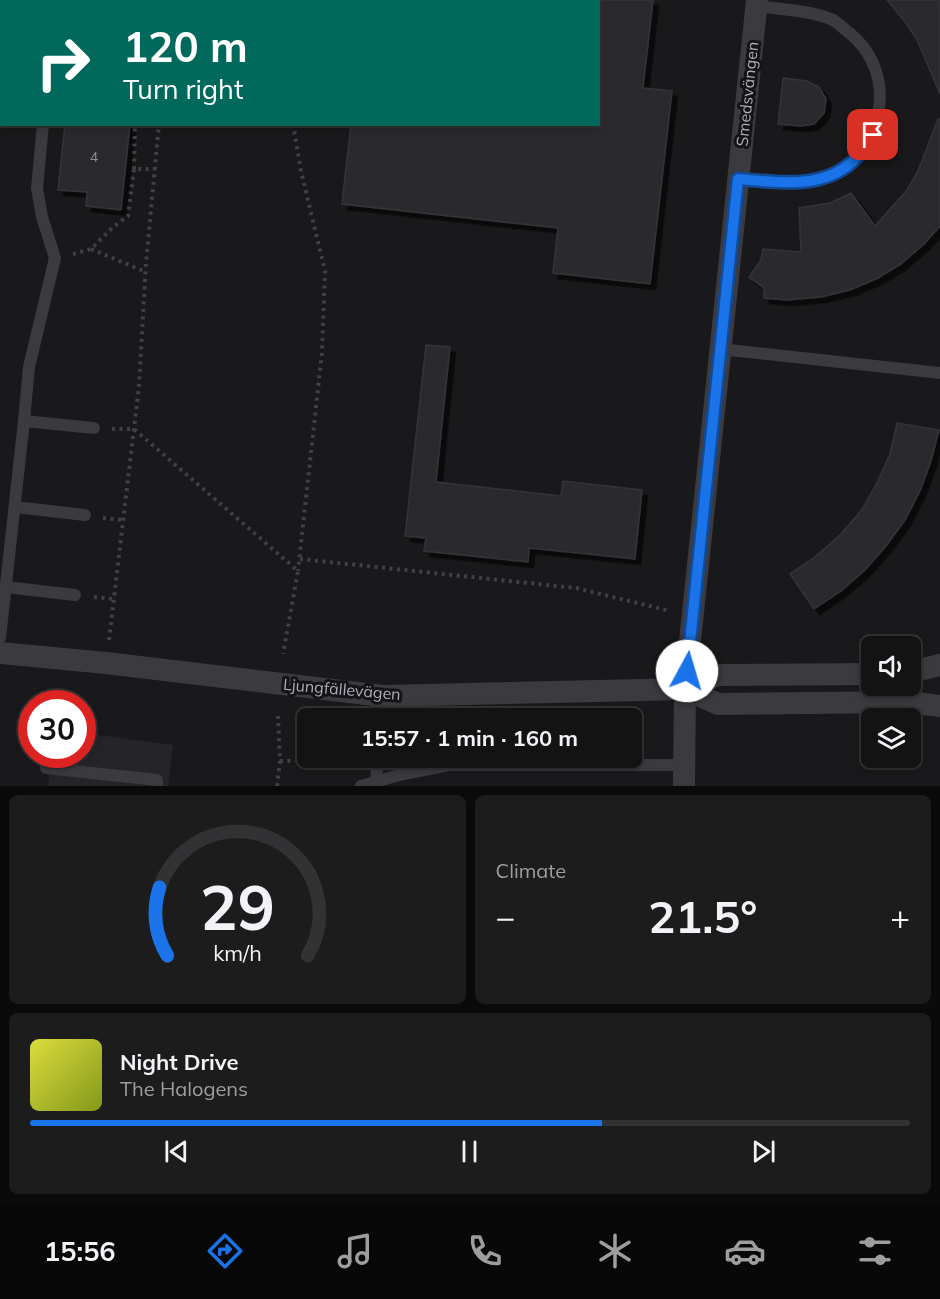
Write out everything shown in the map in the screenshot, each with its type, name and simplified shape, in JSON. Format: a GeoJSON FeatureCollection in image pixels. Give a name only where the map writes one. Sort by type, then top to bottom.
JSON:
{"type":"FeatureCollection","features":[{"type":"Feature","properties":{"kind":"street","name":"Smedsvängen"},"geometry":{"type":"LineString","coordinates":[[684,776],[686,689],[757,3]]}},
{"type":"Feature","properties":{"kind":"street","name":"Ljungfällevägen"},"geometry":{"type":"LineString","coordinates":[[0,653],[106,663],[383,696],[686,689],[718,675],[861,674]]}},
{"type":"Feature","properties":{"kind":"street"},"geometry":{"type":"LineString","coordinates":[[921,670],[940,666]]}},
{"type":"Feature","properties":{"kind":"street","name":"Ljungfällevägen"},"geometry":{"type":"LineString","coordinates":[[686,689],[718,704],[909,702],[940,706]]}},
{"type":"Feature","properties":{"kind":"lane"},"geometry":{"type":"LineString","coordinates":[[738,179],[790,183],[823,179],[852,162],[873,135],[881,102],[876,69],[860,40],[832,20],[757,3]]}},
{"type":"Feature","properties":{"kind":"lane"},"geometry":{"type":"LineString","coordinates":[[0,638],[28,367],[55,258],[42,217],[37,188],[43,126]]}},
{"type":"Feature","properties":{"kind":"lane"},"geometry":{"type":"LineString","coordinates":[[720,349],[940,373]]}},
{"type":"Feature","properties":{"kind":"lane"},"geometry":{"type":"LineString","coordinates":[[24,421],[94,428]]}},
{"type":"Feature","properties":{"kind":"lane"},"geometry":{"type":"LineString","coordinates":[[15,507],[85,515]]}},
{"type":"Feature","properties":{"kind":"lane"},"geometry":{"type":"LineString","coordinates":[[6,587],[75,595]]}},
{"type":"Feature","properties":{"kind":"lane"},"geometry":{"type":"LineString","coordinates":[[382,708],[383,696]]}},
{"type":"Feature","properties":{"kind":"lane"},"geometry":{"type":"LineString","coordinates":[[361,786],[399,775],[449,765],[684,776]]}},
{"type":"Feature","properties":{"kind":"lane"},"geometry":{"type":"LineString","coordinates":[[46,768],[157,780],[157,786]]}},
{"type":"Feature","properties":{"kind":"lane"},"geometry":{"type":"LineString","coordinates":[[376,781],[377,768]]}},
{"type":"Feature","properties":{"kind":"path"},"geometry":{"type":"LineString","coordinates":[[55,258],[91,249],[128,216],[134,169],[135,126]]}},
{"type":"Feature","properties":{"kind":"path"},"geometry":{"type":"LineString","coordinates":[[106,663],[139,386],[159,126]]}},
{"type":"Feature","properties":{"kind":"path"},"geometry":{"type":"LineString","coordinates":[[283,654],[300,559],[322,352],[325,271],[301,171],[293,126]]}},
{"type":"Feature","properties":{"kind":"path"},"geometry":{"type":"LineString","coordinates":[[134,169],[155,169]]}},
{"type":"Feature","properties":{"kind":"path"},"geometry":{"type":"LineString","coordinates":[[91,249],[146,272]]}},
{"type":"Feature","properties":{"kind":"path"},"geometry":{"type":"LineString","coordinates":[[134,429],[298,571]]}},
{"type":"Feature","properties":{"kind":"path"},"geometry":{"type":"LineString","coordinates":[[300,559],[576,588],[693,616]]}},
{"type":"Feature","properties":{"kind":"path"},"geometry":{"type":"LineString","coordinates":[[278,716],[280,761],[278,786]]}},
{"type":"Feature","properties":{"kind":"path"},"geometry":{"type":"LineString","coordinates":[[280,761],[297,760]]}},
{"type":"Feature","properties":{"kind":"shaded area"},"geometry":{"type":"Polygon","coordinates":[[[96,735],[173,745],[168,786],[48,786],[50,768],[96,768],[96,735]]]}},
{"type":"Feature","properties":{"kind":"building"},"geometry":{"type":"Polygon","coordinates":[[[600,0],[653,0],[643,88],[672,91],[650,284],[553,273],[558,228],[342,204],[351,126],[600,126],[600,0]]]}},
{"type":"Feature","properties":{"kind":"building"},"geometry":{"type":"Polygon","coordinates":[[[887,0],[940,0],[940,94],[917,40],[887,0]]]}},
{"type":"Feature","properties":{"kind":"building"},"geometry":{"type":"Polygon","coordinates":[[[783,78],[807,81],[819,87],[826,99],[824,113],[814,124],[801,126],[778,124],[783,78]]]}},
{"type":"Feature","properties":{"kind":"building"},"geometry":{"type":"Polygon","coordinates":[[[938,119],[940,119],[940,226],[924,244],[901,264],[878,278],[850,290],[821,297],[787,300],[764,298],[764,288],[749,277],[761,260],[763,249],[801,252],[799,208],[830,203],[851,193],[875,226],[907,190],[918,171],[938,119]]]}},
{"type":"Feature","properties":{"kind":"building"},"geometry":{"type":"Polygon","coordinates":[[[65,126],[130,126],[121,210],[86,206],[87,192],[58,190],[65,126]]]}},
{"type":"Feature","properties":{"kind":"building"},"geometry":{"type":"Polygon","coordinates":[[[426,345],[450,347],[436,482],[561,496],[563,481],[642,490],[635,559],[529,548],[528,562],[424,551],[426,538],[405,536],[426,345]]]}},
{"type":"Feature","properties":{"kind":"building"},"geometry":{"type":"Polygon","coordinates":[[[897,423],[939,430],[920,491],[905,520],[865,570],[841,591],[814,609],[790,574],[840,535],[861,511],[890,454],[897,423]]]}},
{"type":"Feature","properties":{"kind":"route"},"geometry":{"type":"LineString","coordinates":[[687,671],[738,179],[790,183],[823,179],[852,162],[873,135]]}}]}
